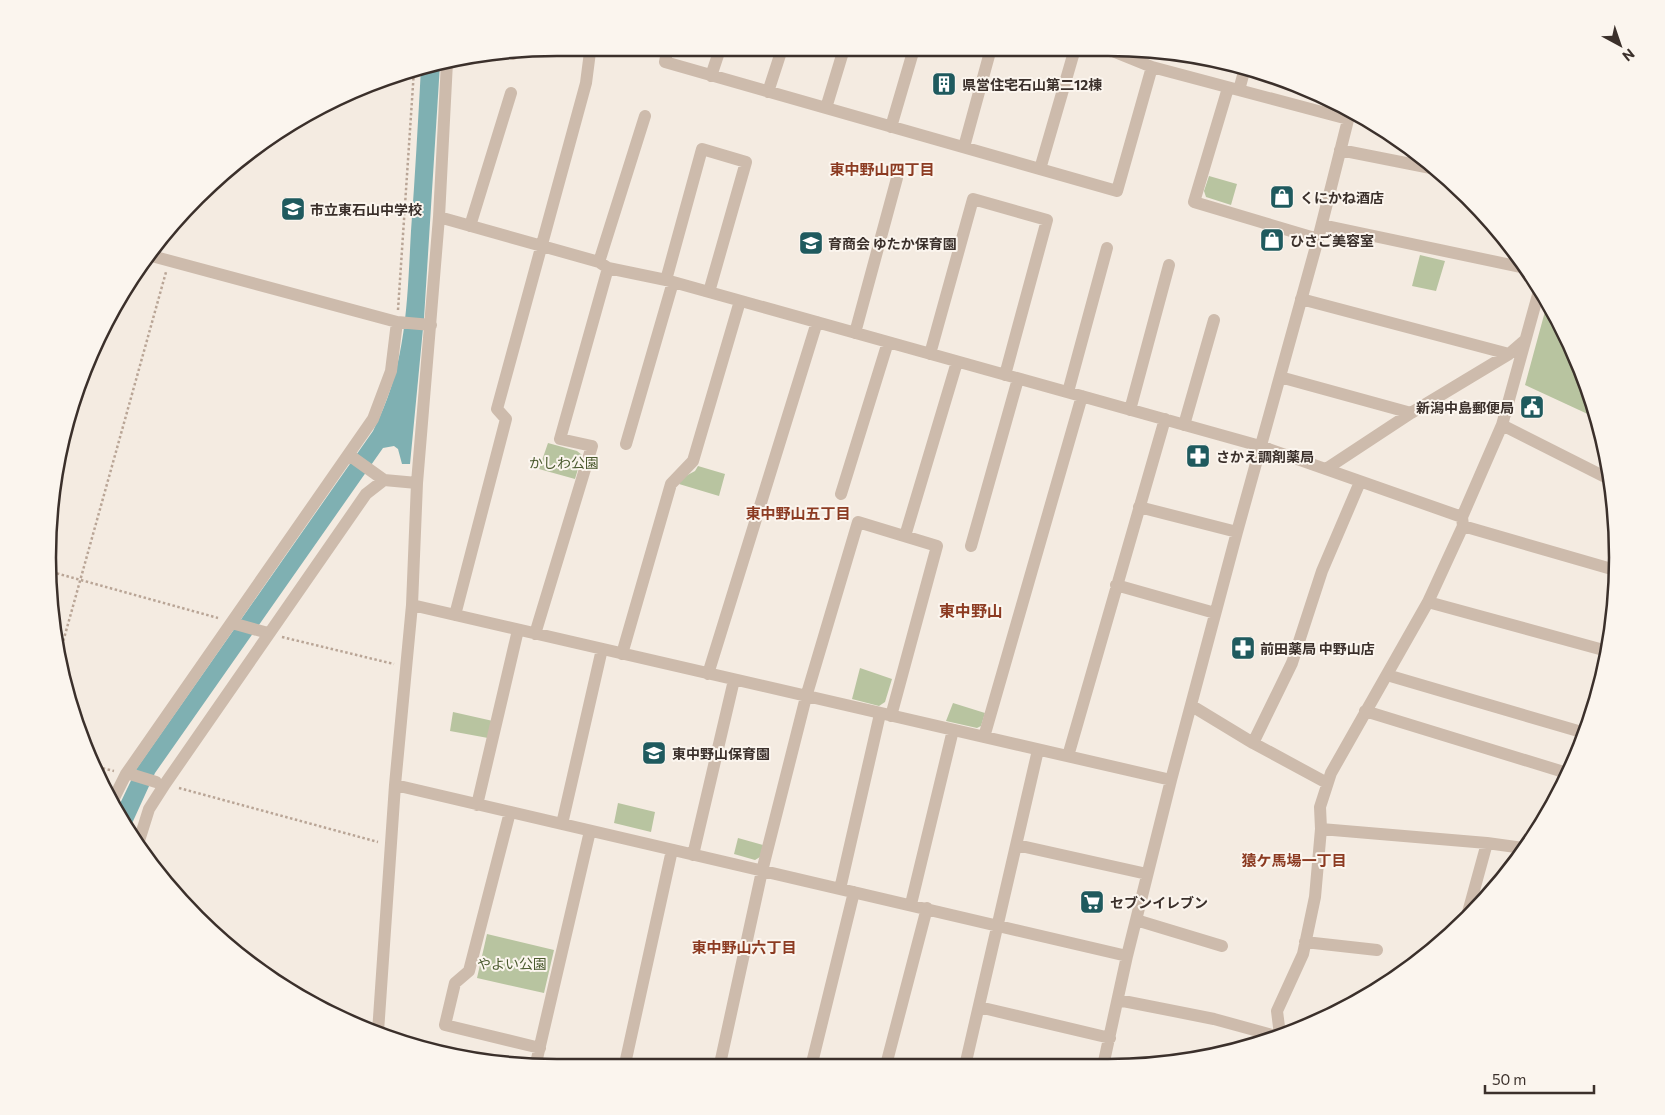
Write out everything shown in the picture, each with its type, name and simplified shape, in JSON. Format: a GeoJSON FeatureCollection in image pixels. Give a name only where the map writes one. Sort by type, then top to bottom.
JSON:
{"type":"FeatureCollection","features":[{"type":"Feature","properties":{"kind":"street"},"geometry":{"type":"LineString","coordinates":[[455,615],[506,419],[497,409],[586,83],[589,56]]}},
{"type":"Feature","properties":{"kind":"street"},"geometry":{"type":"LineString","coordinates":[[666,56],[665,62],[711,76],[1117,191],[1152,67]]}},
{"type":"Feature","properties":{"kind":"street"},"geometry":{"type":"LineString","coordinates":[[711,76],[718,56]]}},
{"type":"Feature","properties":{"kind":"street"},"geometry":{"type":"LineString","coordinates":[[768,92],[780,56]]}},
{"type":"Feature","properties":{"kind":"street"},"geometry":{"type":"LineString","coordinates":[[826,108],[842,56]]}},
{"type":"Feature","properties":{"kind":"street"},"geometry":{"type":"LineString","coordinates":[[891,127],[912,56]]}},
{"type":"Feature","properties":{"kind":"street"},"geometry":{"type":"LineString","coordinates":[[964,147],[989,56]]}},
{"type":"Feature","properties":{"kind":"street"},"geometry":{"type":"LineString","coordinates":[[1040,169],[1073,56]]}},
{"type":"Feature","properties":{"kind":"street"},"geometry":{"type":"LineString","coordinates":[[1126,57],[1152,67],[1234,89],[1338,112]]}},
{"type":"Feature","properties":{"kind":"street"},"geometry":{"type":"LineString","coordinates":[[378,1026],[395,785],[412,605],[417,483],[428,325],[439,217],[447,69]]}},
{"type":"Feature","properties":{"kind":"street"},"geometry":{"type":"LineString","coordinates":[[1242,74],[1234,89],[1194,202],[1318,239]]}},
{"type":"Feature","properties":{"kind":"street"},"geometry":{"type":"LineString","coordinates":[[470,226],[511,93]]}},
{"type":"Feature","properties":{"kind":"street"},"geometry":{"type":"LineString","coordinates":[[535,634],[592,446],[560,439],[604,265],[645,116]]}},
{"type":"Feature","properties":{"kind":"street"},"geometry":{"type":"LineString","coordinates":[[1105,1059],[1127,956],[1171,780],[1260,446],[1322,225],[1348,118]]}},
{"type":"Feature","properties":{"kind":"street"},"geometry":{"type":"LineString","coordinates":[[626,444],[670,281],[702,149],[746,162],[709,292]]}},
{"type":"Feature","properties":{"kind":"street"},"geometry":{"type":"LineString","coordinates":[[1340,150],[1415,161]]}},
{"type":"Feature","properties":{"kind":"street"},"geometry":{"type":"LineString","coordinates":[[855,333],[897,178]]}},
{"type":"Feature","properties":{"kind":"street"},"geometry":{"type":"LineString","coordinates":[[930,354],[972,198],[1048,220],[971,546]]}},
{"type":"Feature","properties":{"kind":"street"},"geometry":{"type":"LineString","coordinates":[[439,217],[604,265],[670,281],[1260,446],[1326,468],[1463,522],[1609,568]]}},
{"type":"Feature","properties":{"kind":"street"},"geometry":{"type":"LineString","coordinates":[[1322,225],[1515,266]]}},
{"type":"Feature","properties":{"kind":"street"},"geometry":{"type":"LineString","coordinates":[[1068,392],[1107,248]]}},
{"type":"Feature","properties":{"kind":"street"},"geometry":{"type":"LineString","coordinates":[[156,257],[400,322],[428,325]]}},
{"type":"Feature","properties":{"kind":"street"},"geometry":{"type":"LineString","coordinates":[[1130,410],[1169,265]]}},
{"type":"Feature","properties":{"kind":"street"},"geometry":{"type":"LineString","coordinates":[[1279,1028],[1277,1011],[1303,954],[1315,897],[1321,829],[1320,807],[1327,783],[1365,711],[1428,602],[1463,522],[1502,426],[1537,299]]}},
{"type":"Feature","properties":{"kind":"street"},"geometry":{"type":"LineString","coordinates":[[1301,300],[1509,354]]}},
{"type":"Feature","properties":{"kind":"street"},"geometry":{"type":"LineString","coordinates":[[622,654],[671,484],[693,461],[740,301]]}},
{"type":"Feature","properties":{"kind":"street"},"geometry":{"type":"LineString","coordinates":[[1184,425],[1214,320]]}},
{"type":"Feature","properties":{"kind":"street"},"geometry":{"type":"LineString","coordinates":[[116,795],[126,774],[351,457],[381,402],[394,359],[400,322]]}},
{"type":"Feature","properties":{"kind":"street"},"geometry":{"type":"LineString","coordinates":[[708,674],[817,322]]}},
{"type":"Feature","properties":{"kind":"street"},"geometry":{"type":"LineString","coordinates":[[1326,468],[1411,413],[1509,354],[1524,341]]}},
{"type":"Feature","properties":{"kind":"street"},"geometry":{"type":"LineString","coordinates":[[841,494],[888,342]]}},
{"type":"Feature","properties":{"kind":"street"},"geometry":{"type":"LineString","coordinates":[[904,536],[957,362]]}},
{"type":"Feature","properties":{"kind":"street"},"geometry":{"type":"LineString","coordinates":[[1280,377],[1411,413]]}},
{"type":"Feature","properties":{"kind":"street"},"geometry":{"type":"LineString","coordinates":[[984,737],[1082,396]]}},
{"type":"Feature","properties":{"kind":"street"},"geometry":{"type":"LineString","coordinates":[[1068,756],[1165,419]]}},
{"type":"Feature","properties":{"kind":"street"},"geometry":{"type":"LineString","coordinates":[[1502,426],[1601,475]]}},
{"type":"Feature","properties":{"kind":"street"},"geometry":{"type":"LineString","coordinates":[[351,457],[384,480],[417,483]]}},
{"type":"Feature","properties":{"kind":"street"},"geometry":{"type":"LineString","coordinates":[[141,835],[160,783],[264,632],[366,494],[384,480]]}},
{"type":"Feature","properties":{"kind":"street"},"geometry":{"type":"LineString","coordinates":[[1253,743],[1292,663],[1322,571],[1360,482]]}},
{"type":"Feature","properties":{"kind":"street"},"geometry":{"type":"LineString","coordinates":[[1139,507],[1237,532]]}},
{"type":"Feature","properties":{"kind":"street"},"geometry":{"type":"LineString","coordinates":[[721,1059],[762,871],[806,697],[858,522],[937,546],[886,715],[840,889]]}},
{"type":"Feature","properties":{"kind":"street"},"geometry":{"type":"LineString","coordinates":[[1116,585],[1216,613]]}},
{"type":"Feature","properties":{"kind":"street"},"geometry":{"type":"LineString","coordinates":[[1428,602],[1600,649]]}},
{"type":"Feature","properties":{"kind":"street"},"geometry":{"type":"LineString","coordinates":[[412,605],[1171,780]]}},
{"type":"Feature","properties":{"kind":"street"},"geometry":{"type":"LineString","coordinates":[[234,624],[264,632]]}},
{"type":"Feature","properties":{"kind":"street"},"geometry":{"type":"LineString","coordinates":[[478,805],[518,630]]}},
{"type":"Feature","properties":{"kind":"street"},"geometry":{"type":"LineString","coordinates":[[562,824],[602,649]]}},
{"type":"Feature","properties":{"kind":"street"},"geometry":{"type":"LineString","coordinates":[[1387,675],[1578,731]]}},
{"type":"Feature","properties":{"kind":"street"},"geometry":{"type":"LineString","coordinates":[[693,855],[734,680]]}},
{"type":"Feature","properties":{"kind":"street"},"geometry":{"type":"LineString","coordinates":[[1192,706],[1253,743],[1327,783]]}},
{"type":"Feature","properties":{"kind":"street"},"geometry":{"type":"LineString","coordinates":[[1365,711],[1561,770]]}},
{"type":"Feature","properties":{"kind":"street"},"geometry":{"type":"LineString","coordinates":[[911,904],[953,730]]}},
{"type":"Feature","properties":{"kind":"street"},"geometry":{"type":"LineString","coordinates":[[967,1059],[1038,750]]}},
{"type":"Feature","properties":{"kind":"street"},"geometry":{"type":"LineString","coordinates":[[130,774],[160,783]]}},
{"type":"Feature","properties":{"kind":"street"},"geometry":{"type":"LineString","coordinates":[[395,785],[911,904],[1127,956]]}},
{"type":"Feature","properties":{"kind":"street"},"geometry":{"type":"LineString","coordinates":[[510,812],[470,971],[455,983],[445,1025],[540,1048]]}},
{"type":"Feature","properties":{"kind":"street"},"geometry":{"type":"LineString","coordinates":[[1321,829],[1516,847]]}},
{"type":"Feature","properties":{"kind":"street"},"geometry":{"type":"LineString","coordinates":[[537,1058],[590,831]]}},
{"type":"Feature","properties":{"kind":"street"},"geometry":{"type":"LineString","coordinates":[[1472,901],[1487,843]]}},
{"type":"Feature","properties":{"kind":"street"},"geometry":{"type":"LineString","coordinates":[[1016,844],[1147,874]]}},
{"type":"Feature","properties":{"kind":"street"},"geometry":{"type":"LineString","coordinates":[[626,1059],[672,850]]}},
{"type":"Feature","properties":{"kind":"street"},"geometry":{"type":"LineString","coordinates":[[813,1059],[854,892]]}},
{"type":"Feature","properties":{"kind":"street"},"geometry":{"type":"LineString","coordinates":[[888,1059],[926,908]]}},
{"type":"Feature","properties":{"kind":"street"},"geometry":{"type":"LineString","coordinates":[[1136,920],[1222,946]]}},
{"type":"Feature","properties":{"kind":"street"},"geometry":{"type":"LineString","coordinates":[[1305,942],[1376,950]]}},
{"type":"Feature","properties":{"kind":"street"},"geometry":{"type":"LineString","coordinates":[[1118,1000],[1214,1020],[1265,1033]]}},
{"type":"Feature","properties":{"kind":"street"},"geometry":{"type":"LineString","coordinates":[[979,1007],[1110,1038]]}},
{"type":"Feature","properties":{"kind":"path"},"geometry":{"type":"LineString","coordinates":[[400,322],[414,78]]}},
{"type":"Feature","properties":{"kind":"path"},"geometry":{"type":"LineString","coordinates":[[64,640],[169,261]]}},
{"type":"Feature","properties":{"kind":"path"},"geometry":{"type":"LineString","coordinates":[[56,573],[234,624]]}},
{"type":"Feature","properties":{"kind":"path"},"geometry":{"type":"LineString","coordinates":[[264,632],[405,667]]}},
{"type":"Feature","properties":{"kind":"path"},"geometry":{"type":"LineString","coordinates":[[160,783],[392,845]]}},
{"type":"Feature","properties":{"kind":"green space"},"geometry":{"type":"Polygon","coordinates":[[[1209,176],[1237,184],[1231,205],[1206,197],[1204,191],[1209,176]]]}},
{"type":"Feature","properties":{"kind":"green space"},"geometry":{"type":"Polygon","coordinates":[[[1420,255],[1445,261],[1436,291],[1412,286],[1420,255]]]}},
{"type":"Feature","properties":{"kind":"green space"},"geometry":{"type":"Polygon","coordinates":[[[1545,312],[1571,366],[1588,414],[1525,385],[1545,312]]]}},
{"type":"Feature","properties":{"kind":"green space","name":"かしわ公園"},"geometry":{"type":"Polygon","coordinates":[[[548,443],[577,451],[582,455],[575,479],[539,469],[548,443]]]}},
{"type":"Feature","properties":{"kind":"green space"},"geometry":{"type":"Polygon","coordinates":[[[698,466],[725,474],[719,496],[679,484],[682,478],[695,471],[698,466]]]}},
{"type":"Feature","properties":{"kind":"green space"},"geometry":{"type":"Polygon","coordinates":[[[860,668],[892,679],[885,702],[879,706],[852,699],[860,668]]]}},
{"type":"Feature","properties":{"kind":"green space"},"geometry":{"type":"Polygon","coordinates":[[[953,703],[985,713],[981,726],[977,728],[946,721],[953,703]]]}},
{"type":"Feature","properties":{"kind":"green space"},"geometry":{"type":"Polygon","coordinates":[[[453,712],[493,721],[488,738],[450,731],[453,712]]]}},
{"type":"Feature","properties":{"kind":"green space"},"geometry":{"type":"Polygon","coordinates":[[[618,803],[655,812],[651,832],[614,823],[618,803]]]}},
{"type":"Feature","properties":{"kind":"green space"},"geometry":{"type":"Polygon","coordinates":[[[738,838],[763,845],[760,857],[755,860],[734,854],[738,838]]]}},
{"type":"Feature","properties":{"kind":"green space","name":"やよい公園"},"geometry":{"type":"Polygon","coordinates":[[[487,934],[554,950],[544,993],[477,978],[487,934]]]}},
{"type":"Feature","properties":{"kind":"water"},"geometry":{"type":"Polygon","coordinates":[[[440,70],[424,318],[410,464],[402,464],[398,449],[394,446],[383,448],[155,773],[132,823],[120,803],[137,768],[373,431],[393,382],[399,358],[408,283],[421,75],[440,70]]]}},
{"type":"Feature","properties":{"kind":"place","name":"県営住宅石山第二12棟"},"geometry":{"type":"Point","coordinates":[944,84]}},
{"type":"Feature","properties":{"kind":"place","name":"くにかね酒店"},"geometry":{"type":"Point","coordinates":[1282,197]}},
{"type":"Feature","properties":{"kind":"place","name":"市立東石山中学校"},"geometry":{"type":"Point","coordinates":[293,209]}},
{"type":"Feature","properties":{"kind":"place","name":"ひさご美容室"},"geometry":{"type":"Point","coordinates":[1272,240]}},
{"type":"Feature","properties":{"kind":"place","name":"育商会 ゆたか保育園"},"geometry":{"type":"Point","coordinates":[811,243]}},
{"type":"Feature","properties":{"kind":"place","name":"新潟中島郵便局"},"geometry":{"type":"Point","coordinates":[1532,407]}},
{"type":"Feature","properties":{"kind":"place","name":"さかえ調剤薬局"},"geometry":{"type":"Point","coordinates":[1198,456]}},
{"type":"Feature","properties":{"kind":"place","name":"前田薬局 中野山店"},"geometry":{"type":"Point","coordinates":[1243,648]}},
{"type":"Feature","properties":{"kind":"place","name":"東中野山保育園"},"geometry":{"type":"Point","coordinates":[654,753]}},
{"type":"Feature","properties":{"kind":"place","name":"セブンイレブン"},"geometry":{"type":"Point","coordinates":[1092,902]}},
{"type":"Feature","properties":{"kind":"district","name":"東中野山四丁目"},"geometry":{"type":"Point","coordinates":[882,169]}},
{"type":"Feature","properties":{"kind":"district","name":"東中野山五丁目"},"geometry":{"type":"Point","coordinates":[798,513]}},
{"type":"Feature","properties":{"kind":"district","name":"東中野山"},"geometry":{"type":"Point","coordinates":[971,610]}},
{"type":"Feature","properties":{"kind":"district","name":"猿ケ馬場一丁目"},"geometry":{"type":"Point","coordinates":[1294,860]}},
{"type":"Feature","properties":{"kind":"district","name":"東中野山六丁目"},"geometry":{"type":"Point","coordinates":[744,947]}}]}
